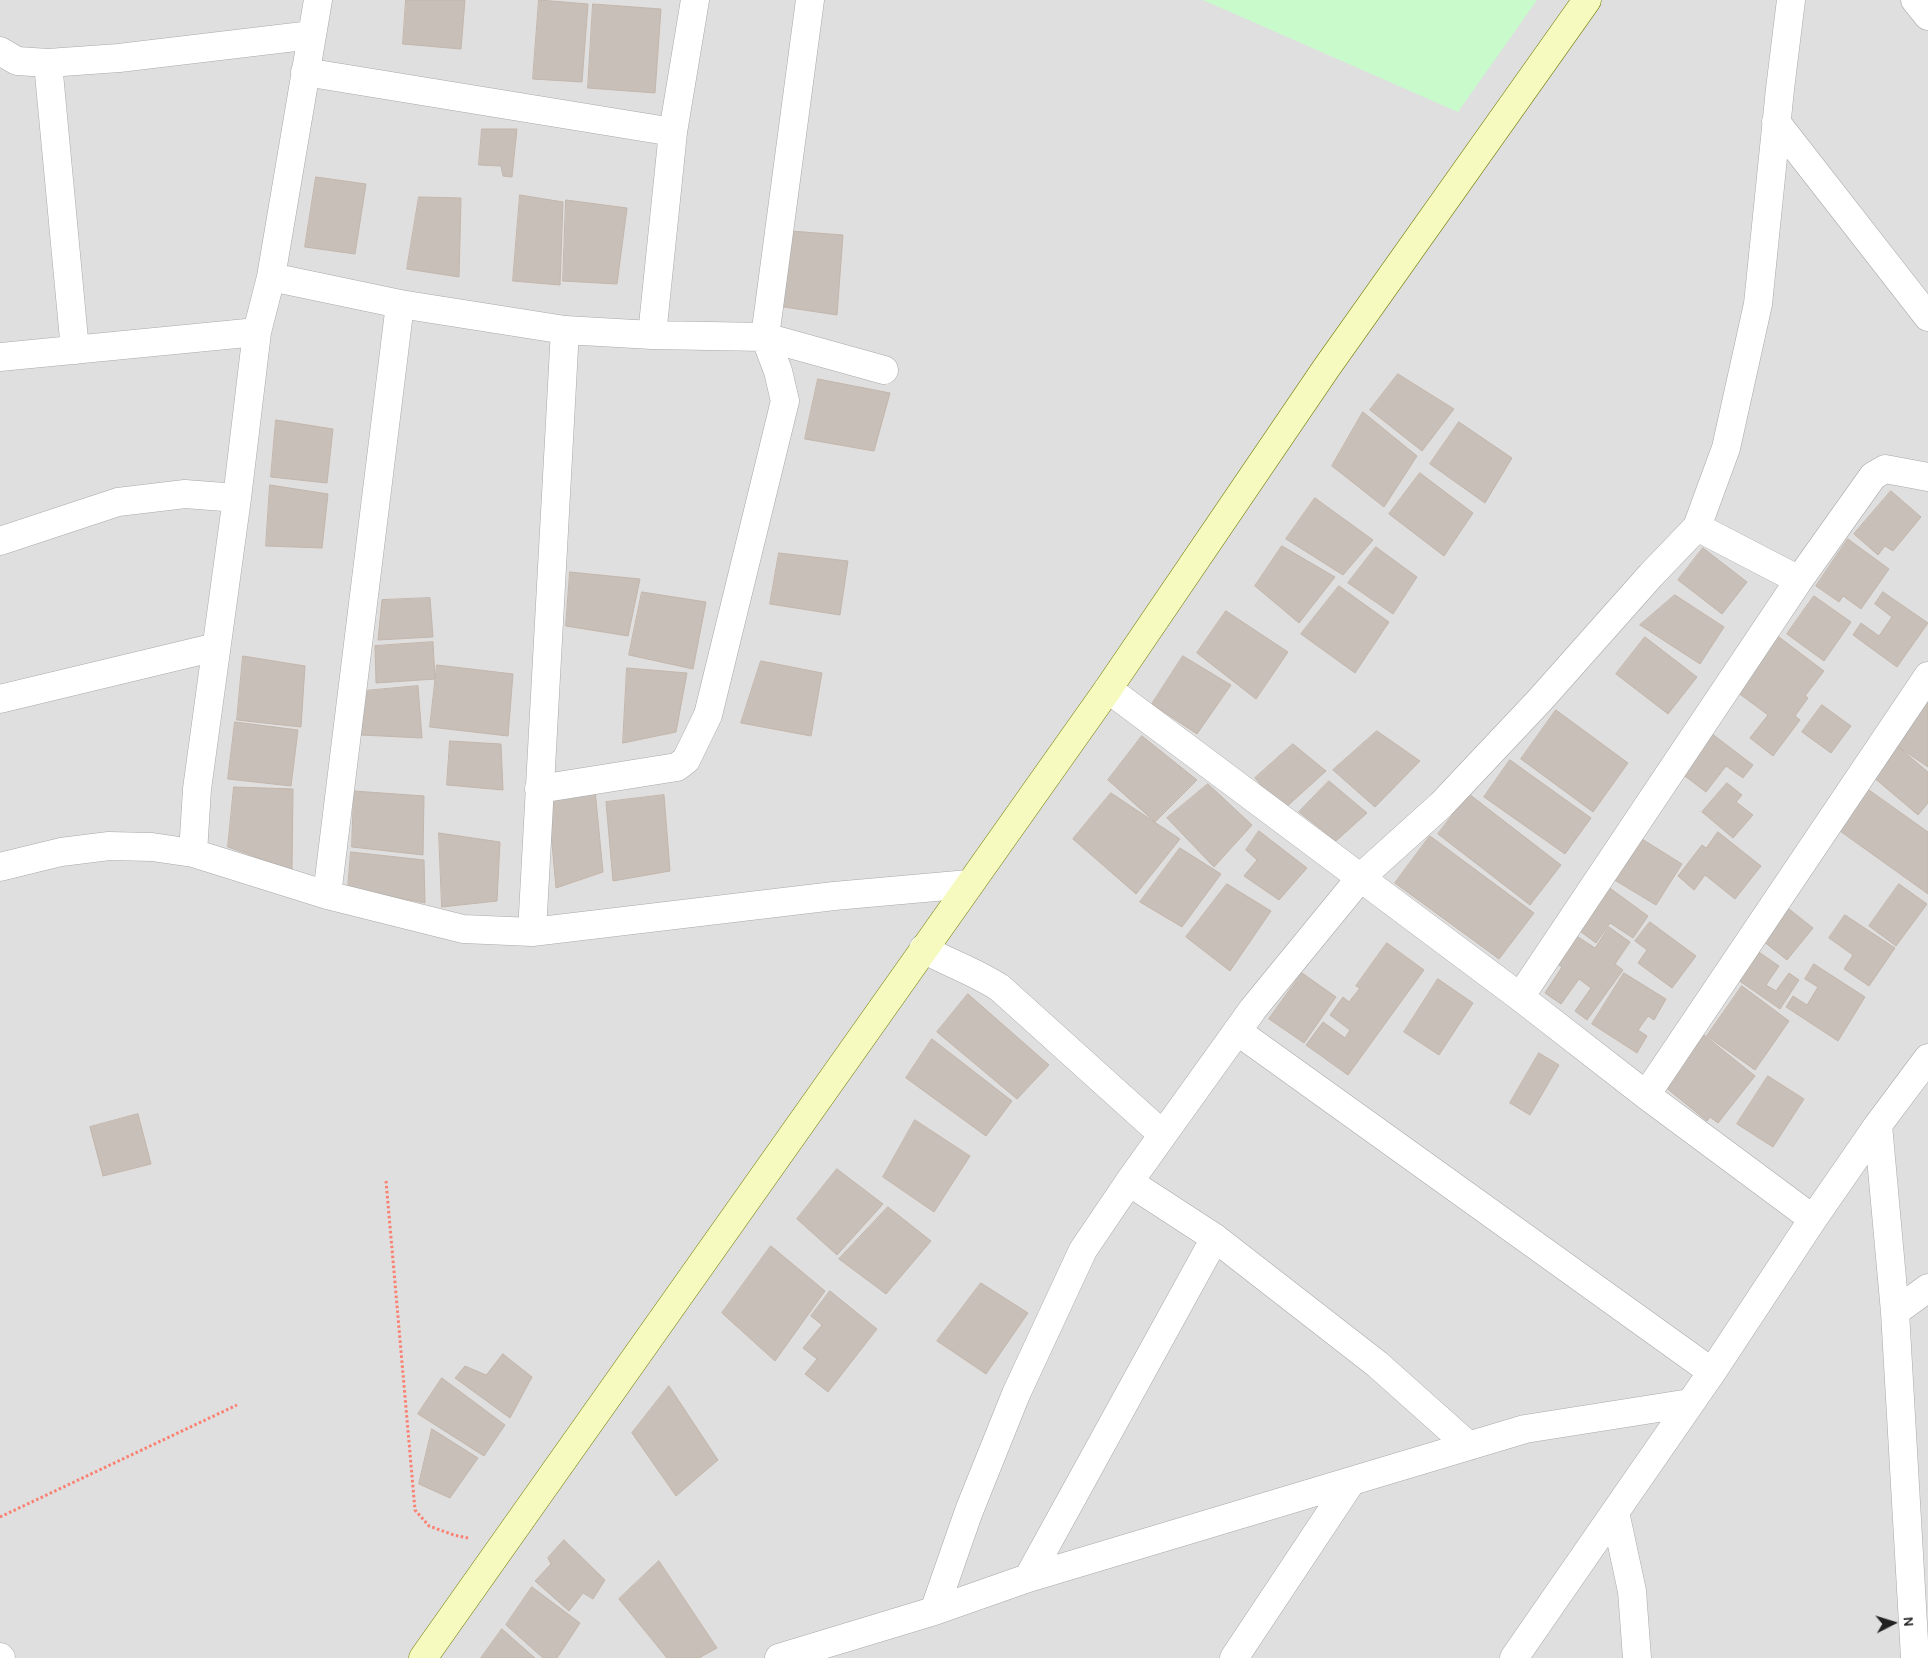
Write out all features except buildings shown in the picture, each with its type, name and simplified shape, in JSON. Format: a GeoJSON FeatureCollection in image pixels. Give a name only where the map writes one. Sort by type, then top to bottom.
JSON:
{"type":"FeatureCollection","features":[{"type":"Feature","properties":{"kind":"main road"},"geometry":{"type":"LineString","coordinates":[[423,1658],[1108,689],[1327,367],[1586,0]]}},
{"type":"Feature","properties":{"kind":"street"},"geometry":{"type":"LineString","coordinates":[[193,852],[197,789],[237,498],[257,332],[271,277],[318,0]]}},
{"type":"Feature","properties":{"kind":"street"},"geometry":{"type":"LineString","coordinates":[[652,335],[673,132],[696,0]]}},
{"type":"Feature","properties":{"kind":"street"},"geometry":{"type":"LineString","coordinates":[[539,789],[677,767],[686,760],[708,715],[785,401],[778,371],[765,337],[810,0]]}},
{"type":"Feature","properties":{"kind":"street"},"geometry":{"type":"LineString","coordinates":[[934,1611],[969,1511],[1016,1394],[1084,1250],[1162,1134],[1253,1009],[1360,877],[1441,805],[1540,700],[1696,526],[1726,448],[1758,304],[1776,122],[1791,0]]}},
{"type":"Feature","properties":{"kind":"street"},"geometry":{"type":"LineString","coordinates":[[1915,0],[1928,16]]}},
{"type":"Feature","properties":{"kind":"street"},"geometry":{"type":"LineString","coordinates":[[0,51],[17,61],[48,63],[120,58],[312,35]]}},
{"type":"Feature","properties":{"kind":"street"},"geometry":{"type":"LineString","coordinates":[[48,63],[76,350]]}},
{"type":"Feature","properties":{"kind":"street"},"geometry":{"type":"LineString","coordinates":[[305,72],[673,132]]}},
{"type":"Feature","properties":{"kind":"street"},"geometry":{"type":"LineString","coordinates":[[1776,122],[1928,317]]}},
{"type":"Feature","properties":{"kind":"street"},"geometry":{"type":"LineString","coordinates":[[271,277],[400,304],[565,330],[652,335],[765,337],[884,370]]}},
{"type":"Feature","properties":{"kind":"street"},"geometry":{"type":"LineString","coordinates":[[327,895],[400,304]]}},
{"type":"Feature","properties":{"kind":"street"},"geometry":{"type":"LineString","coordinates":[[532,932],[565,330]]}},
{"type":"Feature","properties":{"kind":"street"},"geometry":{"type":"LineString","coordinates":[[0,357],[257,332]]}},
{"type":"Feature","properties":{"kind":"street"},"geometry":{"type":"LineString","coordinates":[[1520,997],[1799,580],[1873,476],[1885,469],[1928,477]]}},
{"type":"Feature","properties":{"kind":"street"},"geometry":{"type":"LineString","coordinates":[[0,541],[118,502],[185,494],[237,498]]}},
{"type":"Feature","properties":{"kind":"street"},"geometry":{"type":"LineString","coordinates":[[1696,526],[1799,580]]}},
{"type":"Feature","properties":{"kind":"street"},"geometry":{"type":"LineString","coordinates":[[0,699],[216,647]]}},
{"type":"Feature","properties":{"kind":"street"},"geometry":{"type":"LineString","coordinates":[[1646,1095],[1928,676]]}},
{"type":"Feature","properties":{"kind":"street"},"geometry":{"type":"LineString","coordinates":[[1108,689],[1520,997],[1646,1095],[1813,1218]]}},
{"type":"Feature","properties":{"kind":"street"},"geometry":{"type":"LineString","coordinates":[[0,867],[61,852],[109,846],[152,847],[193,852],[327,895],[463,929],[532,932],[834,896],[969,884]]}},
{"type":"Feature","properties":{"kind":"street"},"geometry":{"type":"LineString","coordinates":[[923,949],[982,976],[1000,988],[1162,1134]]}},
{"type":"Feature","properties":{"kind":"street"},"geometry":{"type":"LineString","coordinates":[[1237,1030],[1712,1372]]}},
{"type":"Feature","properties":{"kind":"street"},"geometry":{"type":"LineString","coordinates":[[1514,1658],[1712,1372],[1813,1218],[1928,1058]]}},
{"type":"Feature","properties":{"kind":"street"},"geometry":{"type":"LineString","coordinates":[[1878,1125],[1896,1312],[1915,1658]]}},
{"type":"Feature","properties":{"kind":"street"},"geometry":{"type":"LineString","coordinates":[[1129,1182],[1214,1238],[1377,1364],[1469,1446]]}},
{"type":"Feature","properties":{"kind":"street"},"geometry":{"type":"LineString","coordinates":[[1028,1578],[1214,1238]]}},
{"type":"Feature","properties":{"kind":"street"},"geometry":{"type":"LineString","coordinates":[[1896,1312],[1928,1288]]}},
{"type":"Feature","properties":{"kind":"street"},"geometry":{"type":"LineString","coordinates":[[778,1658],[812,1653],[1028,1578],[1525,1429],[1690,1403]]}},
{"type":"Feature","properties":{"kind":"street"},"geometry":{"type":"LineString","coordinates":[[1234,1658],[1351,1482]]}},
{"type":"Feature","properties":{"kind":"street"},"geometry":{"type":"LineString","coordinates":[[1615,1512],[1632,1591],[1637,1658]]}},
{"type":"Feature","properties":{"kind":"path"},"geometry":{"type":"LineString","coordinates":[[386,1181],[415,1510],[429,1526],[454,1535],[504,1545]]}},
{"type":"Feature","properties":{"kind":"path"},"geometry":{"type":"LineString","coordinates":[[0,1517],[237,1405]]}},
{"type":"Feature","properties":{"kind":"shaded area"},"geometry":{"type":"Polygon","coordinates":[[[0,0],[1928,0],[1928,1658],[0,1658],[0,0]]]}},
{"type":"Feature","properties":{"kind":"green space"},"geometry":{"type":"Polygon","coordinates":[[[1203,0],[1537,0],[1458,112],[1203,0]]]}}]}
